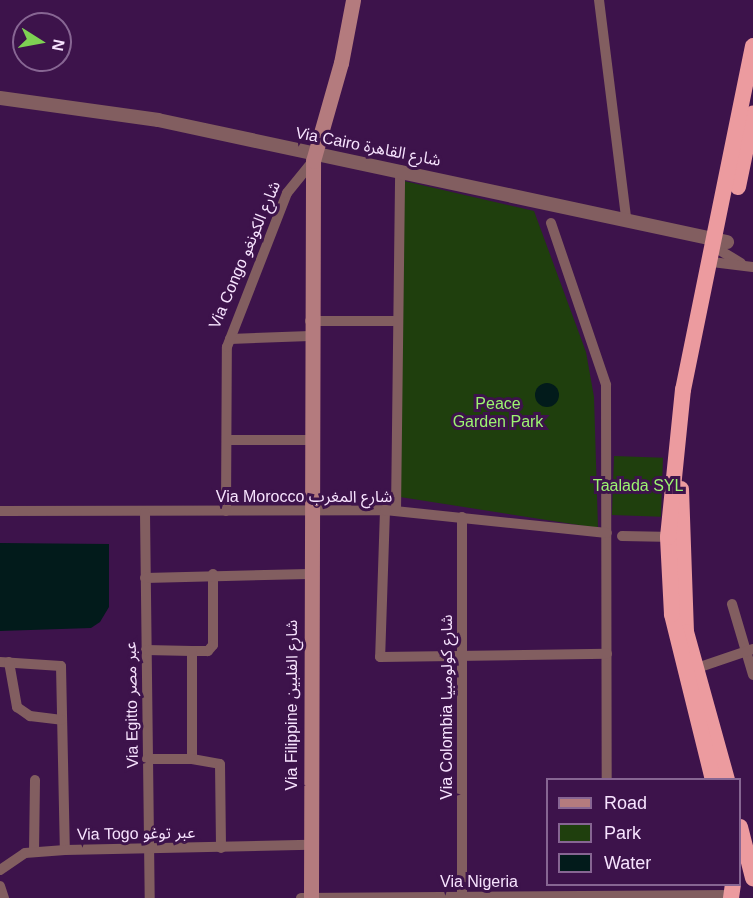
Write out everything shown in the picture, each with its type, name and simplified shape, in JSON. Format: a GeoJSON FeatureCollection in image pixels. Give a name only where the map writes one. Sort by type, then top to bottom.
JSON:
{"type":"FeatureCollection","features":[{"type":"Feature","properties":{"kind":"highway"},"geometry":{"type":"LineString","coordinates":[[720,251],[753,46]]}},
{"type":"Feature","properties":{"kind":"highway"},"geometry":{"type":"LineString","coordinates":[[726,778],[672,614],[674,537],[688,391],[753,114]]}},
{"type":"Feature","properties":{"kind":"highway"},"geometry":{"type":"LineString","coordinates":[[691,670],[713,778]]}},
{"type":"Feature","properties":{"kind":"highway"},"geometry":{"type":"LineString","coordinates":[[741,831],[753,879]]}},
{"type":"Feature","properties":{"kind":"main road"},"geometry":{"type":"LineString","coordinates":[[309,511],[314,158],[353,0]]}},
{"type":"Feature","properties":{"kind":"main road","name":"Via Filippine شارع الفلبين"},"geometry":{"type":"LineString","coordinates":[[309,511],[311,898]]}},
{"type":"Feature","properties":{"kind":"street"},"geometry":{"type":"LineString","coordinates":[[599,0],[626,217]]}},
{"type":"Feature","properties":{"kind":"street","name":"Via Cairo شارع القاهرة"},"geometry":{"type":"LineString","coordinates":[[0,98],[158,120],[314,158],[400,170],[626,217],[720,251],[753,267]]}},
{"type":"Feature","properties":{"kind":"street","name":"Via Congo شارع الكونغو"},"geometry":{"type":"LineString","coordinates":[[226,511],[230,339],[287,193],[314,158]]}},
{"type":"Feature","properties":{"kind":"street"},"geometry":{"type":"LineString","coordinates":[[400,170],[398,321],[390,511],[380,657],[462,654],[607,654]]}},
{"type":"Feature","properties":{"kind":"street"},"geometry":{"type":"LineString","coordinates":[[551,223],[606,385],[607,778]]}},
{"type":"Feature","properties":{"kind":"street"},"geometry":{"type":"LineString","coordinates":[[230,339],[310,328],[398,321]]}},
{"type":"Feature","properties":{"kind":"street"},"geometry":{"type":"LineString","coordinates":[[229,440],[309,440]]}},
{"type":"Feature","properties":{"kind":"street","name":"Via Morocco شارع المغرب"},"geometry":{"type":"LineString","coordinates":[[0,511],[145,513],[390,511],[607,533]]}},
{"type":"Feature","properties":{"kind":"street","name":"Via Egitto عبر مصر"},"geometry":{"type":"LineString","coordinates":[[145,513],[150,898]]}},
{"type":"Feature","properties":{"kind":"street","name":"Via Colombia شارع كولومبيا"},"geometry":{"type":"LineString","coordinates":[[462,517],[462,898]]}},
{"type":"Feature","properties":{"kind":"street"},"geometry":{"type":"LineString","coordinates":[[621,536],[674,537]]}},
{"type":"Feature","properties":{"kind":"street"},"geometry":{"type":"LineString","coordinates":[[145,578],[213,574],[309,574]]}},
{"type":"Feature","properties":{"kind":"street"},"geometry":{"type":"LineString","coordinates":[[146,650],[208,651],[213,645],[213,574]]}},
{"type":"Feature","properties":{"kind":"street"},"geometry":{"type":"LineString","coordinates":[[732,604],[750,650],[753,675]]}},
{"type":"Feature","properties":{"kind":"street"},"geometry":{"type":"LineString","coordinates":[[691,670],[750,650]]}},
{"type":"Feature","properties":{"kind":"street"},"geometry":{"type":"LineString","coordinates":[[192,651],[192,759]]}},
{"type":"Feature","properties":{"kind":"street"},"geometry":{"type":"LineString","coordinates":[[5,662],[17,707],[30,716],[62,720]]}},
{"type":"Feature","properties":{"kind":"street","name":"Via Togo عبر توغو"},"geometry":{"type":"LineString","coordinates":[[5,662],[57,662],[62,720],[65,850],[310,845]]}},
{"type":"Feature","properties":{"kind":"street"},"geometry":{"type":"LineString","coordinates":[[147,759],[192,759],[220,764],[221,848]]}},
{"type":"Feature","properties":{"kind":"street"},"geometry":{"type":"LineString","coordinates":[[33,852],[35,780]]}},
{"type":"Feature","properties":{"kind":"street"},"geometry":{"type":"LineString","coordinates":[[0,870],[17,856],[33,852],[65,850]]}},
{"type":"Feature","properties":{"kind":"street"},"geometry":{"type":"LineString","coordinates":[[0,886],[4,898]]}},
{"type":"Feature","properties":{"kind":"street","name":"Via Nigeria"},"geometry":{"type":"LineString","coordinates":[[301,898],[462,898],[731,892]]}},
{"type":"Feature","properties":{"kind":"green space","name":"Peace Garden Park"},"geometry":{"type":"Polygon","coordinates":[[[404,181],[534,211],[586,352],[594,397],[598,528],[400,497],[404,181]]]}},
{"type":"Feature","properties":{"kind":"green space","name":"Taalada SYL"},"geometry":{"type":"Polygon","coordinates":[[[614,456],[663,458],[661,517],[612,515],[614,456]]]}},
{"type":"Feature","properties":{"kind":"water"},"geometry":{"type":"Polygon","coordinates":[[[542,383],[552,383],[559,390],[559,400],[552,407],[542,407],[535,400],[535,390],[542,383]]]}},
{"type":"Feature","properties":{"kind":"water"},"geometry":{"type":"Polygon","coordinates":[[[0,543],[109,544],[109,607],[100,622],[91,628],[0,631],[0,543]]]}}]}
